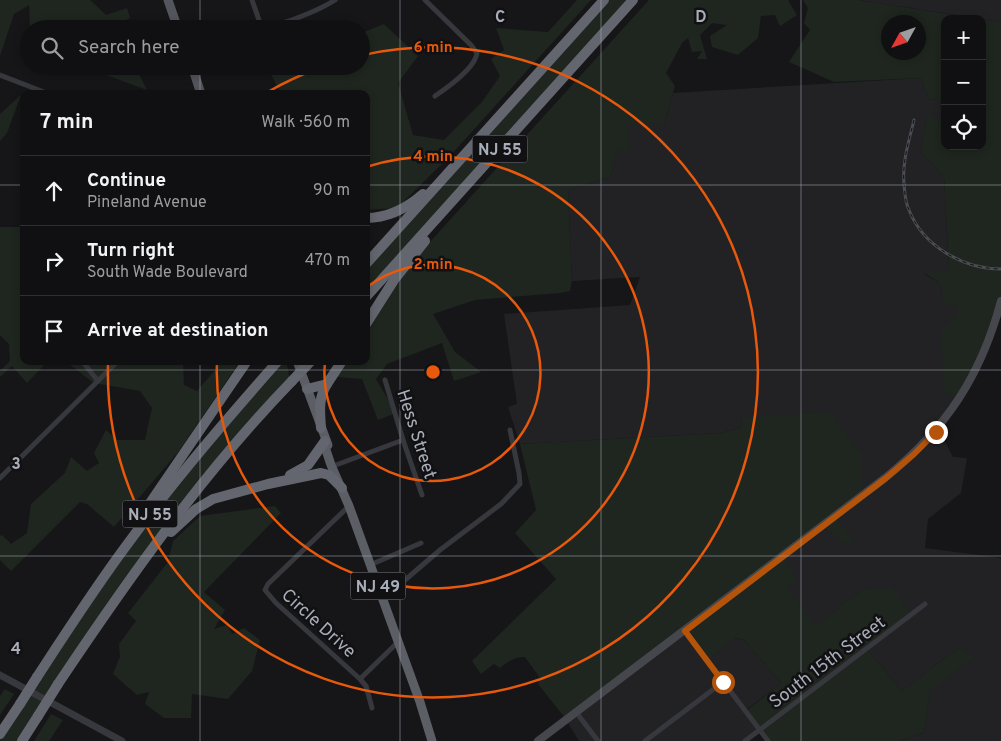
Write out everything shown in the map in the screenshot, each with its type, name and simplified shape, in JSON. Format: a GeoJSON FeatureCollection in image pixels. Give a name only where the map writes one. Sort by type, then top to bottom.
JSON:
{"type":"FeatureCollection","features":[{"type":"Feature","properties":{"kind":"highway","name":"NJ 55"},"geometry":{"type":"LineString","coordinates":[[370,260],[604,0]]}},
{"type":"Feature","properties":{"kind":"highway","name":"NJ 55"},"geometry":{"type":"LineString","coordinates":[[370,293],[633,0]]}},
{"type":"Feature","properties":{"kind":"highway"},"geometry":{"type":"LineString","coordinates":[[370,218],[390,215],[414,201],[489,128]]}},
{"type":"Feature","properties":{"kind":"highway"},"geometry":{"type":"LineString","coordinates":[[370,318],[402,270],[504,144]]}},
{"type":"Feature","properties":{"kind":"highway"},"geometry":{"type":"LineString","coordinates":[[98,584],[138,520],[169,478],[244,365]]}},
{"type":"Feature","properties":{"kind":"highway","name":"NJ 55"},"geometry":{"type":"LineString","coordinates":[[0,734],[98,584],[143,523],[202,449],[275,365]]}},
{"type":"Feature","properties":{"kind":"highway","name":"NJ 49"},"geometry":{"type":"LineString","coordinates":[[298,365],[336,465],[342,488],[432,739]]}},
{"type":"Feature","properties":{"kind":"highway","name":"NJ 55"},"geometry":{"type":"LineString","coordinates":[[22,741],[97,626],[189,500],[261,414],[307,365]]}},
{"type":"Feature","properties":{"kind":"highway"},"geometry":{"type":"LineString","coordinates":[[321,428],[320,406],[322,393],[339,365]]}},
{"type":"Feature","properties":{"kind":"highway"},"geometry":{"type":"LineString","coordinates":[[307,390],[327,384]]}},
{"type":"Feature","properties":{"kind":"highway"},"geometry":{"type":"LineString","coordinates":[[268,484],[294,474],[305,467],[326,440]]}},
{"type":"Feature","properties":{"kind":"highway","name":"NJ 49"},"geometry":{"type":"LineString","coordinates":[[326,440],[325,447],[337,480],[342,488]]}},
{"type":"Feature","properties":{"kind":"highway"},"geometry":{"type":"LineString","coordinates":[[119,597],[173,530],[196,509],[214,499],[268,484],[321,473],[329,475],[342,488]]}},
{"type":"Feature","properties":{"kind":"main road"},"geometry":{"type":"LineString","coordinates":[[168,0],[175,20]]}},
{"type":"Feature","properties":{"kind":"main road"},"geometry":{"type":"LineString","coordinates":[[195,75],[201,90]]}},
{"type":"Feature","properties":{"kind":"main road"},"geometry":{"type":"LineString","coordinates":[[538,741],[886,478],[922,447],[950,413],[971,382],[992,335],[1001,301]]}},
{"type":"Feature","properties":{"kind":"street"},"geometry":{"type":"LineString","coordinates":[[252,0],[260,20]]}},
{"type":"Feature","properties":{"kind":"street"},"geometry":{"type":"LineString","coordinates":[[286,20],[335,0]]}},
{"type":"Feature","properties":{"kind":"street"},"geometry":{"type":"LineString","coordinates":[[425,0],[477,53],[474,61],[460,76],[435,96]]}},
{"type":"Feature","properties":{"kind":"street"},"geometry":{"type":"LineString","coordinates":[[0,75],[38,90]]}},
{"type":"Feature","properties":{"kind":"street"},"geometry":{"type":"LineString","coordinates":[[85,365],[98,381]]}},
{"type":"Feature","properties":{"kind":"street"},"geometry":{"type":"LineString","coordinates":[[0,478],[114,365]]}},
{"type":"Feature","properties":{"kind":"street","name":"Hess Street"},"geometry":{"type":"LineString","coordinates":[[385,380],[422,495]]}},
{"type":"Feature","properties":{"kind":"street"},"geometry":{"type":"LineString","coordinates":[[380,593],[405,580],[440,550],[501,504],[520,484],[520,473],[510,430]]}},
{"type":"Feature","properties":{"kind":"street"},"geometry":{"type":"LineString","coordinates":[[336,465],[403,440]]}},
{"type":"Feature","properties":{"kind":"street","name":"Circle Drive"},"geometry":{"type":"LineString","coordinates":[[349,506],[278,574],[265,590],[276,603],[360,679],[398,642]]}},
{"type":"Feature","properties":{"kind":"street"},"geometry":{"type":"LineString","coordinates":[[370,565],[422,543]]}},
{"type":"Feature","properties":{"kind":"street","name":"South 15th Street"},"geometry":{"type":"LineString","coordinates":[[745,741],[925,604]]}},
{"type":"Feature","properties":{"kind":"street"},"geometry":{"type":"LineString","coordinates":[[685,631],[768,741]]}},
{"type":"Feature","properties":{"kind":"street"},"geometry":{"type":"LineString","coordinates":[[0,675],[122,741]]}},
{"type":"Feature","properties":{"kind":"street"},"geometry":{"type":"LineString","coordinates":[[360,679],[366,686],[372,708]]}},
{"type":"Feature","properties":{"kind":"street"},"geometry":{"type":"LineString","coordinates":[[645,741],[723,682]]}},
{"type":"Feature","properties":{"kind":"street"},"geometry":{"type":"LineString","coordinates":[[576,712],[598,741]]}},
{"type":"Feature","properties":{"kind":"shaded area"},"geometry":{"type":"Polygon","coordinates":[[[0,0],[90,0],[106,15],[127,8],[130,18],[126,20],[30,20],[29,5],[14,14],[0,56],[0,0]]]}},
{"type":"Feature","properties":{"kind":"shaded area"},"geometry":{"type":"Polygon","coordinates":[[[577,0],[591,0],[449,157],[397,208],[370,210],[370,90],[279,90],[272,75],[370,75],[370,29],[384,24],[418,56],[398,83],[413,135],[444,140],[482,102],[500,76],[491,59],[504,50],[496,28],[548,32],[577,0]]]}},
{"type":"Feature","properties":{"kind":"shaded area"},"geometry":{"type":"Polygon","coordinates":[[[607,0],[629,0],[370,288],[370,264],[607,0]]]}},
{"type":"Feature","properties":{"kind":"shaded area"},"geometry":{"type":"Polygon","coordinates":[[[649,0],[788,0],[797,15],[780,26],[775,15],[761,16],[758,38],[738,55],[712,47],[710,36],[727,25],[712,23],[700,35],[707,59],[697,59],[702,51],[692,52],[688,38],[682,43],[666,73],[675,86],[664,123],[628,123],[629,148],[618,150],[610,177],[568,190],[572,281],[570,291],[475,300],[433,314],[455,352],[481,372],[454,381],[442,343],[387,364],[376,379],[396,413],[378,420],[362,379],[337,377],[344,365],[370,365],[370,324],[400,275],[649,0]]]}},
{"type":"Feature","properties":{"kind":"shaded area"},"geometry":{"type":"Polygon","coordinates":[[[803,0],[858,0],[954,15],[941,15],[941,107],[940,99],[929,100],[921,78],[834,82],[789,62],[810,30],[804,23],[808,8],[803,0]]]}},
{"type":"Feature","properties":{"kind":"shaded area"},"geometry":{"type":"Polygon","coordinates":[[[858,0],[1001,0],[1001,22],[986,20],[986,15],[956,15],[858,0]]]}},
{"type":"Feature","properties":{"kind":"shaded area"},"geometry":{"type":"Polygon","coordinates":[[[986,20],[1001,22],[1001,298],[968,384],[958,400],[944,392],[941,331],[958,314],[958,305],[945,305],[939,282],[924,273],[949,270],[944,177],[921,152],[927,113],[941,123],[941,150],[986,150],[986,20]]]}},
{"type":"Feature","properties":{"kind":"shaded area"},"geometry":{"type":"Polygon","coordinates":[[[106,75],[140,75],[147,90],[106,75]]]}},
{"type":"Feature","properties":{"kind":"shaded area"},"geometry":{"type":"Polygon","coordinates":[[[921,78],[929,100],[940,99],[941,123],[927,114],[921,152],[944,177],[949,270],[924,274],[939,282],[945,304],[958,304],[958,400],[941,424],[942,436],[953,457],[967,458],[961,493],[928,519],[925,548],[1001,558],[1001,741],[900,741],[924,732],[930,690],[958,648],[902,691],[867,649],[861,590],[816,627],[786,589],[780,557],[742,418],[741,428],[721,433],[520,444],[508,407],[517,404],[504,314],[630,305],[640,277],[572,281],[568,190],[610,177],[628,123],[664,123],[673,93],[921,78]]]}},
{"type":"Feature","properties":{"kind":"shaded area"},"geometry":{"type":"Polygon","coordinates":[[[20,96],[7,133],[0,141],[0,114],[20,96]]]}},
{"type":"Feature","properties":{"kind":"shaded area"},"geometry":{"type":"Polygon","coordinates":[[[0,227],[20,227],[20,365],[44,365],[27,383],[12,366],[0,377],[0,371],[10,361],[9,344],[0,335],[0,227]]]}},
{"type":"Feature","properties":{"kind":"shaded area"},"geometry":{"type":"Polygon","coordinates":[[[70,365],[183,365],[184,385],[197,391],[220,365],[237,365],[179,451],[114,527],[87,504],[80,502],[11,571],[0,560],[0,536],[2,535],[11,544],[27,533],[31,504],[65,473],[71,457],[87,471],[99,463],[94,453],[106,430],[117,440],[145,440],[152,408],[140,391],[94,383],[70,365]]]}},
{"type":"Feature","properties":{"kind":"shaded area"},"geometry":{"type":"Polygon","coordinates":[[[279,365],[287,365],[290,379],[258,411],[53,687],[50,686],[46,696],[33,689],[124,555],[218,435],[279,365]]]}},
{"type":"Feature","properties":{"kind":"shaded area"},"geometry":{"type":"Polygon","coordinates":[[[829,412],[861,454],[861,495],[834,516],[855,542],[843,543],[822,525],[781,556],[798,580],[787,589],[816,626],[861,590],[891,587],[912,614],[867,649],[902,691],[958,648],[975,657],[930,690],[924,732],[900,741],[769,741],[746,711],[781,683],[744,640],[735,638],[707,660],[683,630],[565,718],[538,684],[540,678],[525,657],[515,658],[500,668],[494,664],[481,674],[472,661],[556,579],[515,533],[536,510],[520,444],[721,433],[741,428],[742,418],[829,412]]]}},
{"type":"Feature","properties":{"kind":"shaded area"},"geometry":{"type":"Polygon","coordinates":[[[275,506],[281,513],[204,592],[225,610],[214,629],[227,625],[232,634],[244,628],[260,640],[252,671],[228,699],[192,694],[191,718],[164,718],[145,704],[149,692],[137,695],[113,674],[120,657],[119,644],[136,621],[128,613],[168,562],[173,541],[200,516],[275,506]]]}},
{"type":"Feature","properties":{"kind":"shaded area"},"geometry":{"type":"Polygon","coordinates":[[[683,630],[744,640],[781,683],[746,710],[760,729],[744,741],[579,741],[565,718],[683,630]]]}},
{"type":"Feature","properties":{"kind":"shaded area"},"geometry":{"type":"Polygon","coordinates":[[[5,689],[14,694],[0,715],[0,696],[5,689]]]}},
{"type":"Feature","properties":{"kind":"shaded area"},"geometry":{"type":"Polygon","coordinates":[[[31,694],[44,702],[18,741],[0,741],[0,738],[31,694]]]}},
{"type":"Feature","properties":{"kind":"shaded area"},"geometry":{"type":"Polygon","coordinates":[[[51,714],[63,720],[49,741],[34,741],[51,714]]]}},
{"type":"Feature","properties":{"kind":"railway"},"geometry":{"type":"LineString","coordinates":[[914,120],[906,152],[904,176],[907,204],[915,223],[934,244],[959,260],[973,265],[1001,269]]}},
{"type":"Feature","properties":{"kind":"route"},"geometry":{"type":"LineString","coordinates":[[723,682],[685,631],[886,478],[936,432]]}}]}
